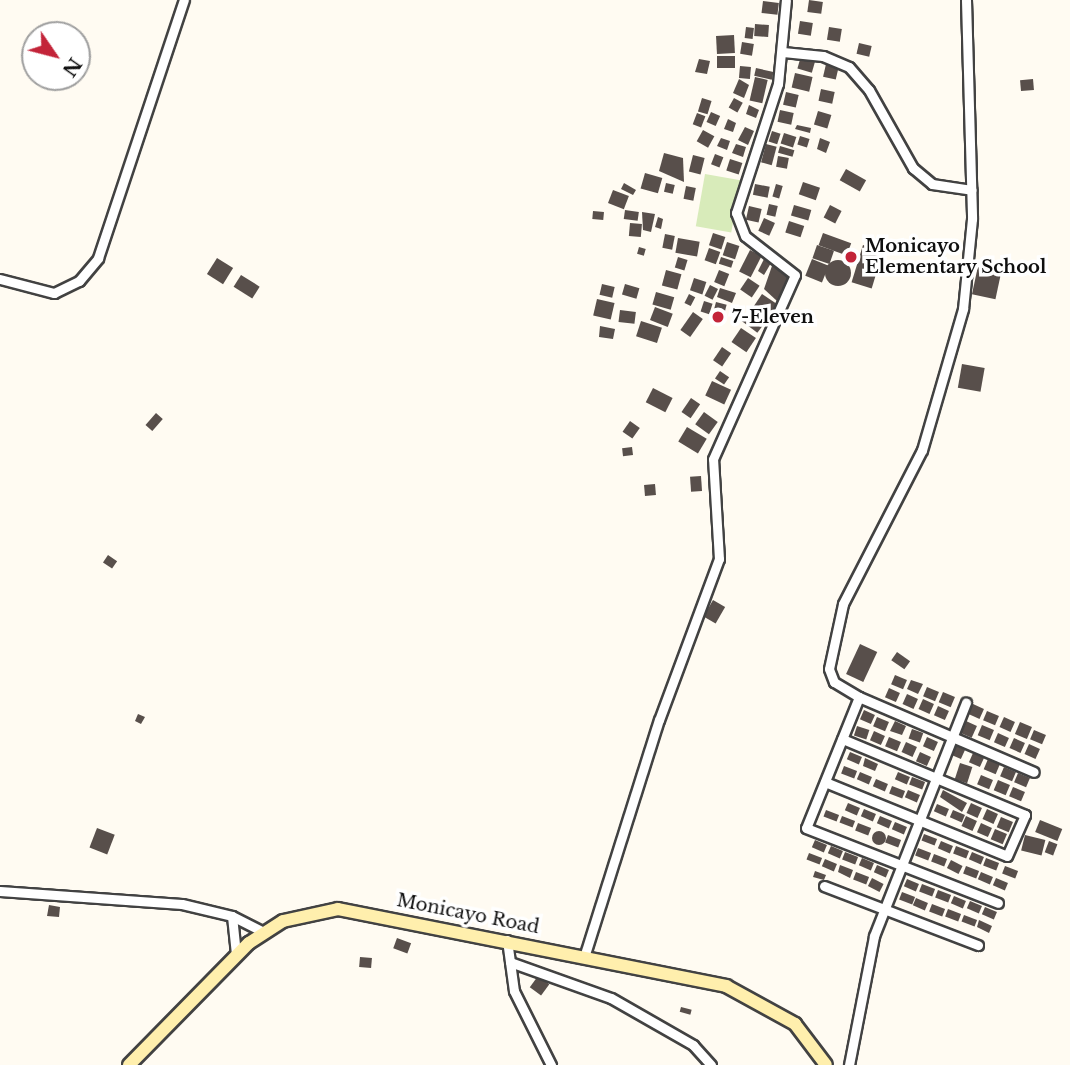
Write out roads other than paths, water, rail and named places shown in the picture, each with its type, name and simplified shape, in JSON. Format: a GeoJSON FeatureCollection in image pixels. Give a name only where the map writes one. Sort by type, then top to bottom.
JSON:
{"type":"FeatureCollection","features":[{"type":"Feature","properties":{"kind":"main road","name":"Monicayo Road"},"geometry":{"type":"LineString","coordinates":[[129,1065],[236,954],[264,932],[302,914],[338,909],[585,954],[726,986],[766,1003],[794,1024],[826,1065]]}},
{"type":"Feature","properties":{"kind":"street"},"geometry":{"type":"LineString","coordinates":[[0,279],[54,293],[79,281],[98,258],[184,0]]}},
{"type":"Feature","properties":{"kind":"street"},"geometry":{"type":"LineString","coordinates":[[585,954],[659,720],[719,559],[713,459],[795,275],[745,236],[736,213],[774,103],[783,52],[786,0]]}},
{"type":"Feature","properties":{"kind":"street"},"geometry":{"type":"LineString","coordinates":[[966,0],[972,190],[963,309],[942,390],[908,482],[838,621],[830,676],[859,697],[1034,772]]}},
{"type":"Feature","properties":{"kind":"street"},"geometry":{"type":"LineString","coordinates":[[783,52],[823,56],[849,67],[869,90],[903,156],[922,178],[944,189],[972,190]]}},
{"type":"Feature","properties":{"kind":"street"},"geometry":{"type":"LineString","coordinates":[[859,697],[806,828],[998,903]]}},
{"type":"Feature","properties":{"kind":"street"},"geometry":{"type":"LineString","coordinates":[[849,1065],[864,968],[966,702]]}},
{"type":"Feature","properties":{"kind":"street"},"geometry":{"type":"LineString","coordinates":[[825,782],[1007,856],[1024,815],[842,739]]}},
{"type":"Feature","properties":{"kind":"street"},"geometry":{"type":"LineString","coordinates":[[824,886],[978,945]]}},
{"type":"Feature","properties":{"kind":"street"},"geometry":{"type":"LineString","coordinates":[[0,891],[183,904],[232,915],[264,932]]}},
{"type":"Feature","properties":{"kind":"street"},"geometry":{"type":"LineString","coordinates":[[232,915],[236,954]]}},
{"type":"Feature","properties":{"kind":"street"},"geometry":{"type":"LineString","coordinates":[[507,939],[514,991],[551,1065]]}},
{"type":"Feature","properties":{"kind":"street"},"geometry":{"type":"LineString","coordinates":[[510,962],[611,999],[692,1045],[711,1065]]}},
{"type":"Feature","properties":{"kind":"place","name":"Monicayo Elementary School"},"geometry":{"type":"Point","coordinates":[851,257]}},
{"type":"Feature","properties":{"kind":"place","name":"7-Eleven"},"geometry":{"type":"Point","coordinates":[718,317]}}]}
